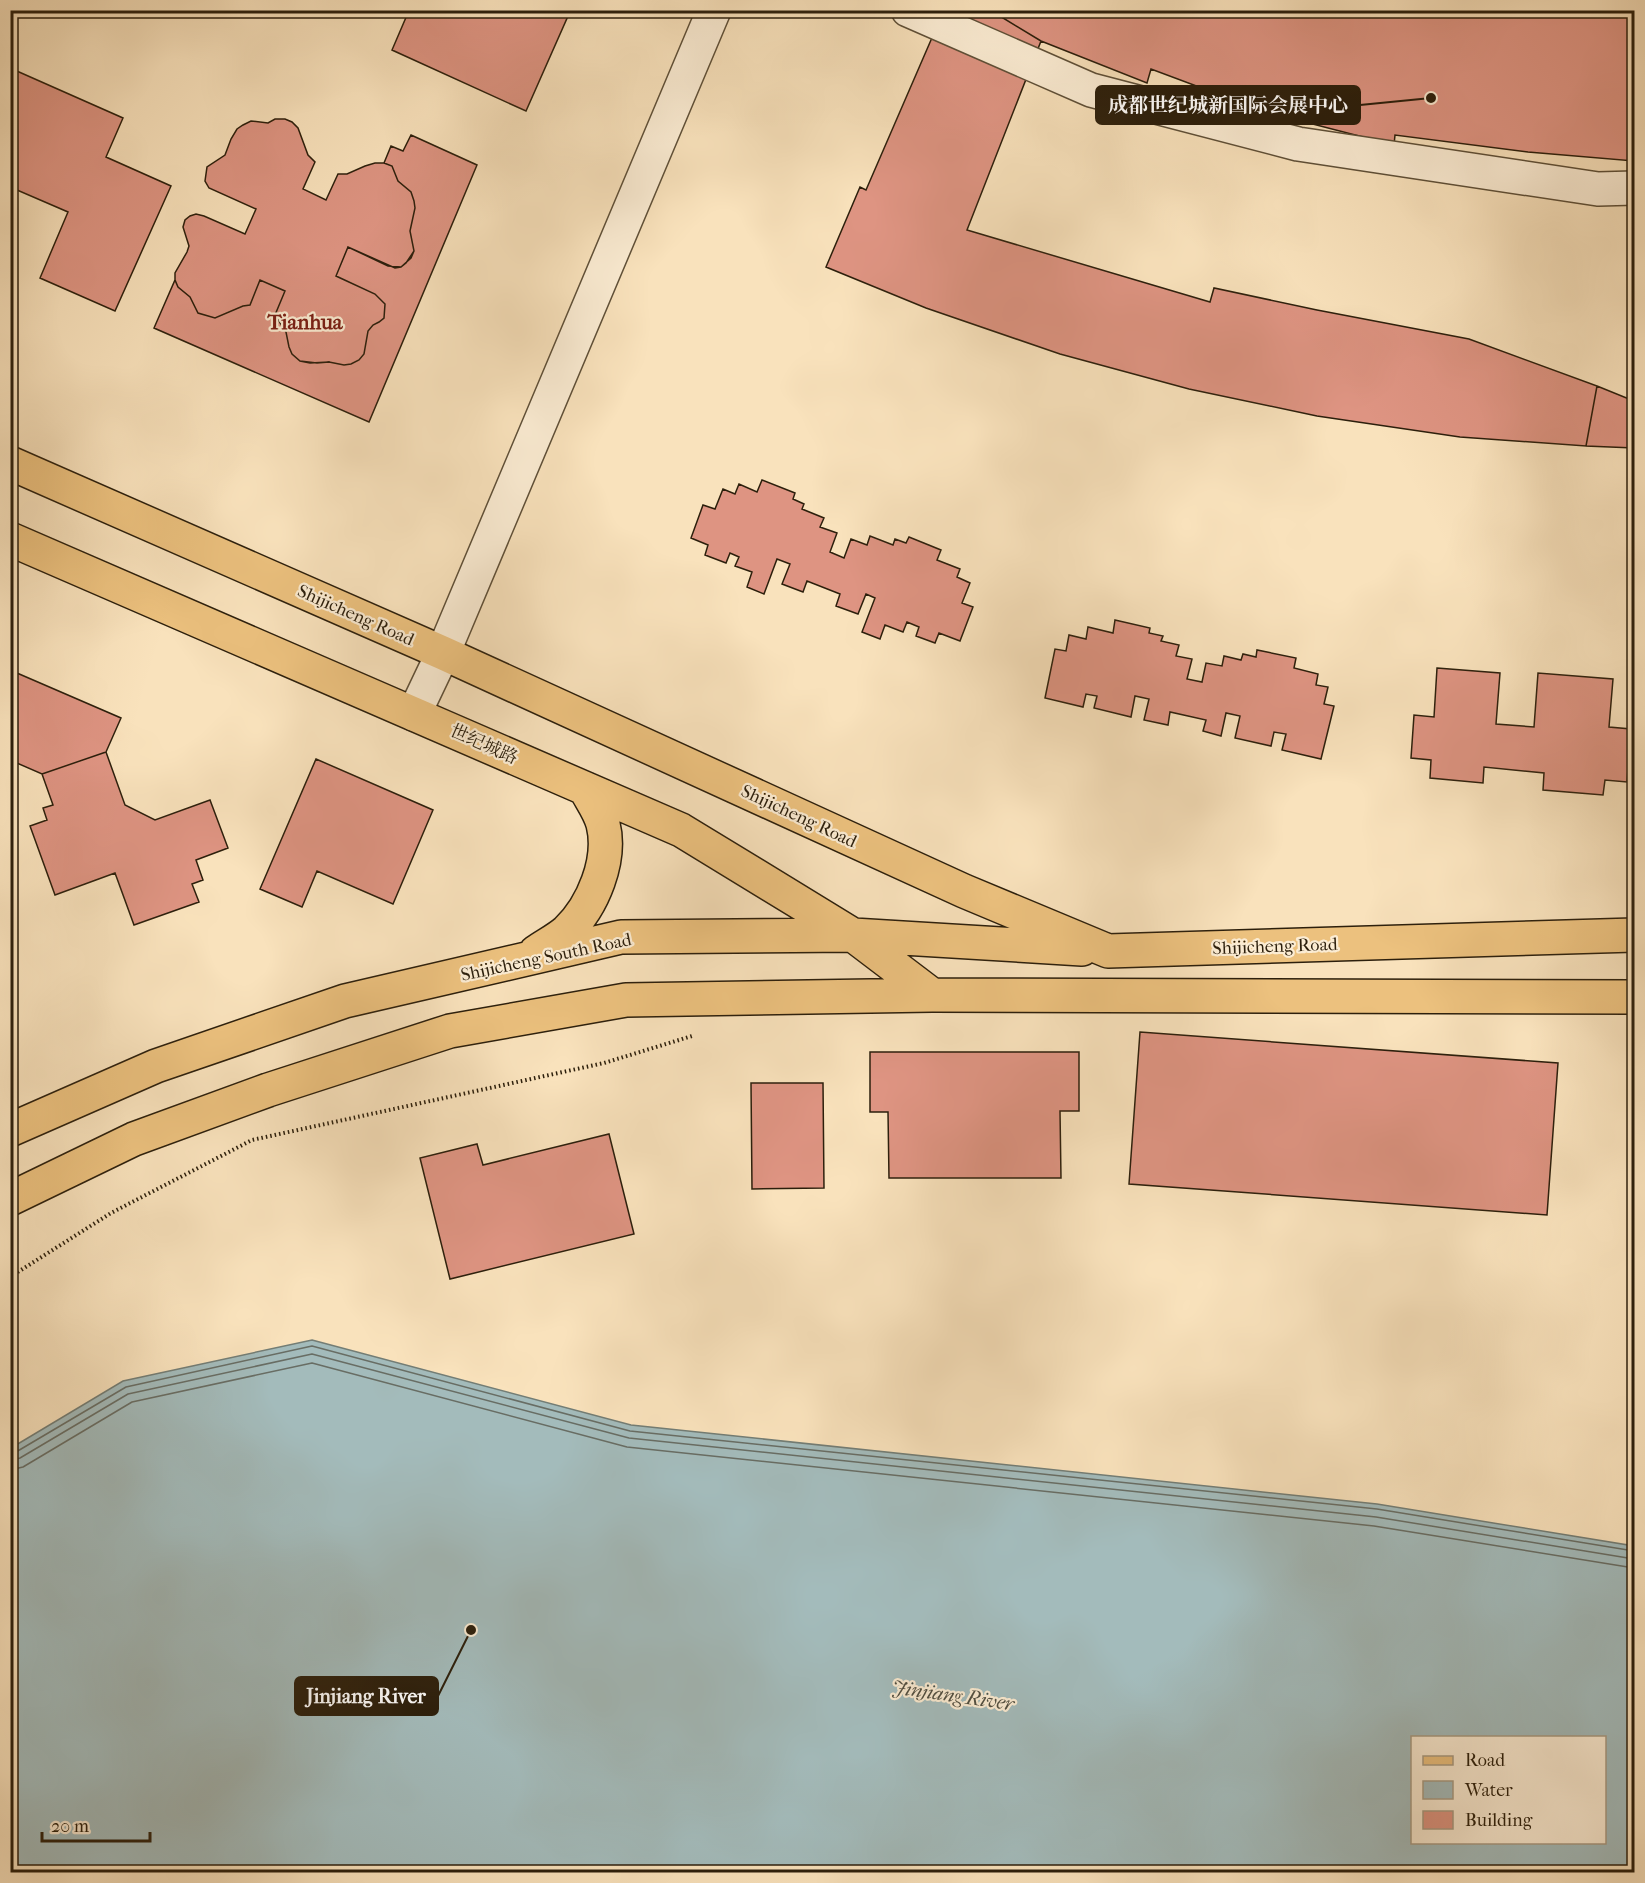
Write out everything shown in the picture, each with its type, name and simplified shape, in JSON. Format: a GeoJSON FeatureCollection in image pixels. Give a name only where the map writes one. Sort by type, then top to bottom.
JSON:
{"type":"FeatureCollection","features":[{"type":"Feature","properties":{"kind":"main road","name":"Shijicheng Road"},"geometry":{"type":"LineString","coordinates":[[10,463],[443,653],[964,891],[1108,951],[1635,935]]}},
{"type":"Feature","properties":{"kind":"main road","name":"世纪城路"},"geometry":{"type":"LineString","coordinates":[[10,539],[681,830],[853,935],[932,995]]}},
{"type":"Feature","properties":{"kind":"main road"},"geometry":{"type":"LineString","coordinates":[[524,960],[567,931],[586,907],[598,879],[606,850],[603,822],[586,790]]}},
{"type":"Feature","properties":{"kind":"main road","name":"Shijicheng South Road"},"geometry":{"type":"LineString","coordinates":[[10,1130],[156,1066],[345,1001],[621,938],[853,935],[1108,951]]}},
{"type":"Feature","properties":{"kind":"main road"},"geometry":{"type":"LineString","coordinates":[[10,1199],[134,1139],[268,1090],[450,1030],[627,1000],[932,995],[1635,996]]}},
{"type":"Feature","properties":{"kind":"street"},"geometry":{"type":"LineString","coordinates":[[414,714],[443,653],[714,10]]}},
{"type":"Feature","properties":{"kind":"street"},"geometry":{"type":"LineString","coordinates":[[908,10],[1091,90],[1298,144],[1598,189],[1635,188]]}},
{"type":"Feature","properties":{"kind":"path"},"geometry":{"type":"LineString","coordinates":[[10,1277],[111,1213],[252,1140],[604,1063],[703,1033]]}},
{"type":"Feature","properties":{"kind":"water"},"geometry":{"type":"Polygon","coordinates":[[[312,1340],[631,1425],[1377,1504],[1634,1546],[1634,1872],[11,1872],[11,1448],[123,1381],[312,1340]]]}},
{"type":"Feature","properties":{"kind":"building"},"geometry":{"type":"Polygon","coordinates":[[[398,10],[556,10],[568,16],[526,111],[392,50],[407,15],[398,10]]]}},
{"type":"Feature","properties":{"kind":"building"},"geometry":{"type":"Polygon","coordinates":[[[944,10],[990,10],[1041,41],[967,230],[1210,302],[1214,288],[1469,339],[1597,386],[1586,446],[1460,437],[1317,416],[1189,389],[1060,354],[926,308],[826,267],[860,187],[866,190],[944,10]]]}},
{"type":"Feature","properties":{"kind":"building"},"geometry":{"type":"Polygon","coordinates":[[[990,10],[1634,10],[1634,161],[1528,152],[1395,135],[1394,145],[1266,112],[1151,69],[1147,83],[1041,41],[990,10]]]}},
{"type":"Feature","properties":{"kind":"building"},"geometry":{"type":"Polygon","coordinates":[[[10,68],[123,118],[106,157],[171,186],[115,311],[40,278],[68,212],[10,187],[10,68]]]}},
{"type":"Feature","properties":{"kind":"building"},"geometry":{"type":"Polygon","coordinates":[[[275,119],[285,119],[298,128],[308,155],[315,162],[303,189],[326,200],[338,174],[347,174],[375,163],[384,163],[392,166],[398,181],[411,192],[414,201],[415,208],[410,231],[414,251],[406,263],[401,267],[388,266],[348,247],[336,276],[375,294],[385,304],[384,318],[368,331],[364,354],[351,364],[310,363],[300,361],[292,354],[286,332],[275,315],[285,291],[260,280],[250,305],[215,318],[198,313],[190,297],[178,287],[175,280],[175,273],[189,246],[183,227],[185,220],[190,216],[196,214],[204,216],[245,234],[256,209],[209,188],[205,181],[207,167],[225,155],[237,129],[251,121],[268,123],[275,119]]]}},
{"type":"Feature","properties":{"kind":"building"},"geometry":{"type":"Polygon","coordinates":[[[411,135],[477,165],[369,422],[154,328],[175,280],[178,287],[190,297],[198,313],[215,318],[250,305],[260,280],[285,291],[275,315],[286,332],[292,354],[300,361],[344,365],[359,360],[364,354],[368,331],[384,318],[385,304],[375,294],[336,276],[348,247],[395,268],[401,267],[411,258],[414,251],[410,231],[415,208],[414,201],[411,192],[398,181],[392,166],[384,163],[391,146],[403,151],[411,135]]]}},
{"type":"Feature","properties":{"kind":"building"},"geometry":{"type":"Polygon","coordinates":[[[1597,386],[1634,401],[1634,448],[1586,446],[1597,386]]]}},
{"type":"Feature","properties":{"kind":"building"},"geometry":{"type":"Polygon","coordinates":[[[762,480],[795,493],[793,499],[804,504],[802,509],[824,518],[820,527],[837,533],[830,552],[844,558],[851,539],[867,545],[870,536],[893,545],[895,539],[906,543],[909,537],[941,550],[937,560],[960,569],[957,577],[970,583],[962,603],[973,607],[960,641],[939,633],[935,643],[916,636],[919,627],[907,622],[903,632],[885,625],[880,639],[862,632],[875,598],[866,594],[858,614],[836,606],[840,594],[807,581],[803,592],[782,584],[790,564],[777,559],[764,594],[747,587],[752,572],[735,566],[739,557],[730,553],[726,563],[705,555],[708,545],[691,538],[703,505],[715,509],[723,489],[735,494],[739,484],[757,492],[762,480]]]}},
{"type":"Feature","properties":{"kind":"building"},"geometry":{"type":"Polygon","coordinates":[[[1115,620],[1150,628],[1149,633],[1163,636],[1161,641],[1179,645],[1176,656],[1192,659],[1187,679],[1202,682],[1206,663],[1222,666],[1224,656],[1241,660],[1243,654],[1256,657],[1257,650],[1296,658],[1294,668],[1318,674],[1316,685],[1328,687],[1324,704],[1334,706],[1321,759],[1282,750],[1286,734],[1274,732],[1271,746],[1235,738],[1240,716],[1226,713],[1221,736],[1203,731],[1206,720],[1170,712],[1168,725],[1144,720],[1149,699],[1135,696],[1131,717],[1094,708],[1097,696],[1086,694],[1083,707],[1045,698],[1055,649],[1066,651],[1069,635],[1086,639],[1088,627],[1113,633],[1115,620]]]}},
{"type":"Feature","properties":{"kind":"building"},"geometry":{"type":"Polygon","coordinates":[[[1437,668],[1500,673],[1496,724],[1534,727],[1538,673],[1613,679],[1609,727],[1631,729],[1627,782],[1605,780],[1603,795],[1543,790],[1544,773],[1484,767],[1483,783],[1430,778],[1431,760],[1411,758],[1414,715],[1434,717],[1437,668]]]}},
{"type":"Feature","properties":{"kind":"building"},"geometry":{"type":"Polygon","coordinates":[[[10,670],[121,718],[106,752],[42,774],[10,760],[10,670]]]}},
{"type":"Feature","properties":{"kind":"building"},"geometry":{"type":"Polygon","coordinates":[[[106,752],[125,805],[155,820],[210,800],[228,848],[196,860],[203,880],[192,884],[199,902],[134,925],[115,873],[55,895],[30,826],[47,820],[43,808],[53,805],[42,774],[106,752]]]}},
{"type":"Feature","properties":{"kind":"building"},"geometry":{"type":"Polygon","coordinates":[[[316,759],[433,810],[393,904],[317,871],[302,907],[260,889],[316,759]]]}},
{"type":"Feature","properties":{"kind":"building"},"geometry":{"type":"Polygon","coordinates":[[[1140,1032],[1558,1063],[1547,1215],[1129,1184],[1140,1032]]]}},
{"type":"Feature","properties":{"kind":"building"},"geometry":{"type":"Polygon","coordinates":[[[870,1052],[1079,1052],[1079,1111],[1060,1111],[1061,1178],[889,1178],[888,1112],[870,1112],[870,1052]]]}},
{"type":"Feature","properties":{"kind":"building"},"geometry":{"type":"Polygon","coordinates":[[[751,1083],[823,1083],[824,1188],[752,1189],[751,1083]]]}},
{"type":"Feature","properties":{"kind":"building"},"geometry":{"type":"Polygon","coordinates":[[[609,1134],[634,1234],[450,1279],[420,1158],[477,1144],[483,1165],[609,1134]]]}},
{"type":"Feature","properties":{"kind":"place","name":"成都世纪城新国际会展中心"},"geometry":{"type":"Point","coordinates":[1431,98]}},
{"type":"Feature","properties":{"kind":"place","name":"Jinjiang River"},"geometry":{"type":"Point","coordinates":[471,1630]}},
{"type":"Feature","properties":{"kind":"district","name":"Tianhua"},"geometry":{"type":"Point","coordinates":[305,322]}}]}
